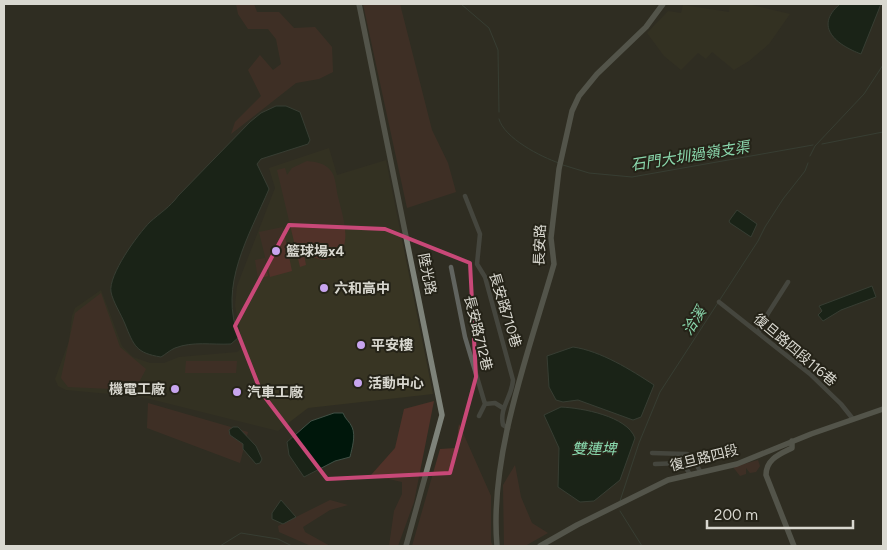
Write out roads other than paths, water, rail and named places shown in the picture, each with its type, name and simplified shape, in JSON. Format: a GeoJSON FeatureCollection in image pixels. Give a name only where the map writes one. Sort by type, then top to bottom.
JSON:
{"type":"FeatureCollection","features":[{"type":"Feature","properties":{"kind":"street","name":"陸光路"},"geometry":{"type":"LineString","coordinates":[[359,4],[442,415],[406,546]]}},
{"type":"Feature","properties":{"kind":"street","name":"長安路"},"geometry":{"type":"LineString","coordinates":[[498,546],[497,484],[508,428],[554,264],[551,238],[559,169],[572,111],[579,96],[597,74],[646,27],[663,4]]}},
{"type":"Feature","properties":{"kind":"street","name":"長安路710巷"},"geometry":{"type":"LineString","coordinates":[[465,196],[480,234],[477,264],[485,277],[513,380],[507,403],[503,408]]}},
{"type":"Feature","properties":{"kind":"street","name":"長安路712巷"},"geometry":{"type":"LineString","coordinates":[[451,268],[465,337],[485,404]]}},
{"type":"Feature","properties":{"kind":"street"},"geometry":{"type":"LineString","coordinates":[[759,332],[760,326],[788,282]]}},
{"type":"Feature","properties":{"kind":"street","name":"復旦路四段116巷"},"geometry":{"type":"LineString","coordinates":[[719,302],[810,374],[841,404],[853,420]]}},
{"type":"Feature","properties":{"kind":"street"},"geometry":{"type":"LineString","coordinates":[[479,416],[485,404],[495,403],[503,408],[503,425],[508,428]]}},
{"type":"Feature","properties":{"kind":"street","name":"復旦路四段"},"geometry":{"type":"LineString","coordinates":[[540,546],[668,480],[737,464],[792,441],[883,409]]}},
{"type":"Feature","properties":{"kind":"street"},"geometry":{"type":"LineString","coordinates":[[792,441],[792,448],[774,457],[769,464],[766,475],[794,546]]}},
{"type":"Feature","properties":{"kind":"street"},"geometry":{"type":"LineString","coordinates":[[652,454],[687,454],[692,457],[700,472]]}},
{"type":"Feature","properties":{"kind":"street"},"geometry":{"type":"LineString","coordinates":[[655,464],[682,463],[690,474]]}},
{"type":"Feature","properties":{"kind":"water"},"geometry":{"type":"Polygon","coordinates":[[[840,4],[881,4],[861,54],[844,46],[831,34],[828,28],[832,12],[840,4]]]}},
{"type":"Feature","properties":{"kind":"water"},"geometry":{"type":"Polygon","coordinates":[[[276,106],[286,106],[300,112],[310,140],[308,144],[261,159],[257,164],[269,189],[245,243],[234,280],[233,318],[239,337],[231,344],[182,346],[173,349],[161,357],[141,351],[131,338],[113,300],[111,285],[119,266],[138,236],[150,222],[172,203],[250,122],[261,113],[276,106]]]}},
{"type":"Feature","properties":{"kind":"water"},"geometry":{"type":"Polygon","coordinates":[[[737,210],[757,224],[751,237],[730,223],[729,221],[737,210]]]}},
{"type":"Feature","properties":{"kind":"water"},"geometry":{"type":"Polygon","coordinates":[[[872,286],[876,297],[841,310],[823,321],[818,315],[822,311],[819,306],[872,286]]]}},
{"type":"Feature","properties":{"kind":"water","name":"雙連埤"},"geometry":{"type":"Polygon","coordinates":[[[573,347],[605,357],[626,367],[654,385],[641,417],[633,420],[578,400],[563,402],[556,400],[549,387],[547,356],[573,347]]]}},
{"type":"Feature","properties":{"kind":"water","name":"雙連埤"},"geometry":{"type":"Polygon","coordinates":[[[561,407],[592,411],[614,419],[630,430],[635,438],[620,480],[594,501],[580,502],[558,487],[559,448],[544,415],[561,407]]]}},
{"type":"Feature","properties":{"kind":"water"},"geometry":{"type":"Polygon","coordinates":[[[334,413],[343,413],[352,427],[354,438],[350,457],[335,461],[304,477],[289,455],[287,442],[311,421],[334,413]]]}},
{"type":"Feature","properties":{"kind":"water"},"geometry":{"type":"Polygon","coordinates":[[[233,427],[238,427],[256,446],[262,459],[260,463],[256,464],[243,449],[243,444],[230,435],[229,430],[233,427]]]}},
{"type":"Feature","properties":{"kind":"water"},"geometry":{"type":"Polygon","coordinates":[[[281,500],[296,517],[283,524],[272,519],[272,513],[281,500]]]}},
{"type":"Feature","properties":{"kind":"waterway","name":"石門大圳過嶺支渠"},"geometry":{"type":"LineString","coordinates":[[461,4],[489,28],[498,50],[499,112]]}},
{"type":"Feature","properties":{"kind":"waterway","name":"洽溪"},"geometry":{"type":"LineString","coordinates":[[810,156],[815,146],[864,94],[883,65]]}},
{"type":"Feature","properties":{"kind":"waterway","name":"石門大圳過嶺支渠"},"geometry":{"type":"LineString","coordinates":[[499,119],[502,126],[515,140],[559,163]]}},
{"type":"Feature","properties":{"kind":"waterway","name":"石門大圳過嶺支渠"},"geometry":{"type":"LineString","coordinates":[[822,144],[883,132]]}},
{"type":"Feature","properties":{"kind":"waterway","name":"石門大圳過嶺支渠"},"geometry":{"type":"LineString","coordinates":[[563,165],[589,173],[632,177],[813,145]]}},
{"type":"Feature","properties":{"kind":"waterway","name":"洽溪"},"geometry":{"type":"LineString","coordinates":[[620,501],[639,443],[660,392],[783,199],[805,171],[808,163]]}},
{"type":"Feature","properties":{"kind":"waterway","name":"洽溪"},"geometry":{"type":"LineString","coordinates":[[620,511],[642,546]]}},
{"type":"Feature","properties":{"kind":"waterway"},"geometry":{"type":"LineString","coordinates":[[220,546],[241,533],[278,539],[292,546]]}},
{"type":"Feature","properties":{"kind":"place","name":"籃球場x4"},"geometry":{"type":"Point","coordinates":[276,251]}},
{"type":"Feature","properties":{"kind":"place","name":"六和高中"},"geometry":{"type":"Point","coordinates":[324,288]}},
{"type":"Feature","properties":{"kind":"place","name":"平安樓"},"geometry":{"type":"Point","coordinates":[361,345]}},
{"type":"Feature","properties":{"kind":"place","name":"活動中心"},"geometry":{"type":"Point","coordinates":[358,383]}},
{"type":"Feature","properties":{"kind":"place","name":"機電工廠"},"geometry":{"type":"Point","coordinates":[175,389]}},
{"type":"Feature","properties":{"kind":"place","name":"汽車工廠"},"geometry":{"type":"Point","coordinates":[237,392]}}]}
